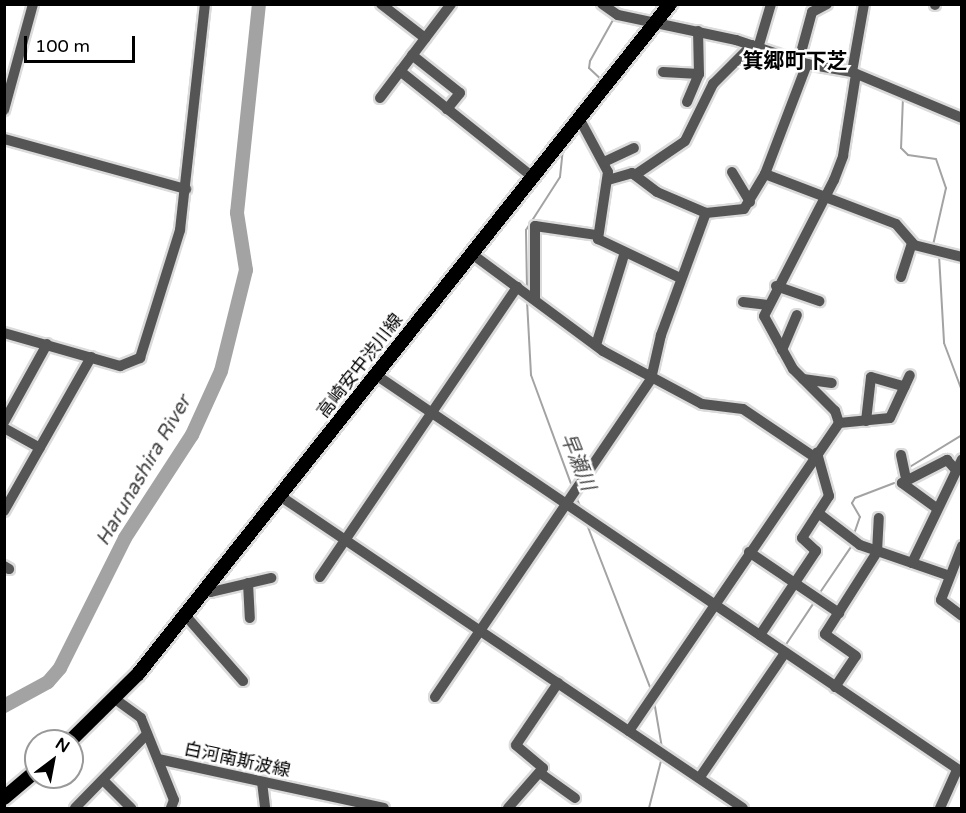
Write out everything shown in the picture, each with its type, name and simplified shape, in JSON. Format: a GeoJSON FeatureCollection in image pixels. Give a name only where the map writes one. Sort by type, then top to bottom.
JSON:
{"type":"FeatureCollection","features":[{"type":"Feature","properties":{"kind":"main road","name":"高崎安中渋川線"},"geometry":{"type":"LineString","coordinates":[[83,729],[115,699],[206,590],[670,4]]}},
{"type":"Feature","properties":{"kind":"main road"},"geometry":{"type":"LineString","coordinates":[[4,798],[24,781]]}},
{"type":"Feature","properties":{"kind":"street"},"geometry":{"type":"LineString","coordinates":[[4,110],[33,4]]}},
{"type":"Feature","properties":{"kind":"street"},"geometry":{"type":"LineString","coordinates":[[5,334],[120,366],[140,358],[177,245],[186,189],[205,4]]}},
{"type":"Feature","properties":{"kind":"street"},"geometry":{"type":"LineString","coordinates":[[381,4],[425,38]]}},
{"type":"Feature","properties":{"kind":"street"},"geometry":{"type":"LineString","coordinates":[[380,98],[451,4]]}},
{"type":"Feature","properties":{"kind":"street"},"geometry":{"type":"LineString","coordinates":[[602,4],[656,22],[755,46],[803,62],[854,73],[962,118]]}},
{"type":"Feature","properties":{"kind":"street"},"geometry":{"type":"LineString","coordinates":[[635,175],[685,141],[712,84],[755,46],[771,4]]}},
{"type":"Feature","properties":{"kind":"street"},"geometry":{"type":"LineString","coordinates":[[608,180],[623,173],[635,175],[657,192],[706,213],[744,208],[750,202],[765,174],[803,62],[812,12],[827,4]]}},
{"type":"Feature","properties":{"kind":"street"},"geometry":{"type":"LineString","coordinates":[[839,423],[835,411],[803,379],[782,350],[764,316],[766,305],[826,200],[843,156],[864,4]]}},
{"type":"Feature","properties":{"kind":"street"},"geometry":{"type":"LineString","coordinates":[[687,102],[699,74],[698,31]]}},
{"type":"Feature","properties":{"kind":"street"},"geometry":{"type":"LineString","coordinates":[[412,56],[460,93],[447,109]]}},
{"type":"Feature","properties":{"kind":"street"},"geometry":{"type":"LineString","coordinates":[[400,71],[533,177]]}},
{"type":"Feature","properties":{"kind":"street"},"geometry":{"type":"LineString","coordinates":[[663,72],[699,74]]}},
{"type":"Feature","properties":{"kind":"street"},"geometry":{"type":"LineString","coordinates":[[579,118],[604,162],[608,180],[597,235]]}},
{"type":"Feature","properties":{"kind":"street"},"geometry":{"type":"LineString","coordinates":[[4,138],[186,189]]}},
{"type":"Feature","properties":{"kind":"street"},"geometry":{"type":"LineString","coordinates":[[604,162],[634,148]]}},
{"type":"Feature","properties":{"kind":"street"},"geometry":{"type":"LineString","coordinates":[[732,172],[750,202]]}},
{"type":"Feature","properties":{"kind":"street"},"geometry":{"type":"LineString","coordinates":[[765,174],[826,200],[896,224],[912,243],[962,258]]}},
{"type":"Feature","properties":{"kind":"street"},"geometry":{"type":"LineString","coordinates":[[435,698],[651,379],[680,278],[706,213]]}},
{"type":"Feature","properties":{"kind":"street"},"geometry":{"type":"LineString","coordinates":[[533,298],[535,226],[597,235],[624,255],[680,278]]}},
{"type":"Feature","properties":{"kind":"street"},"geometry":{"type":"LineString","coordinates":[[901,277],[912,243]]}},
{"type":"Feature","properties":{"kind":"street"},"geometry":{"type":"LineString","coordinates":[[472,254],[596,345],[651,379],[702,404],[743,409],[815,454],[829,491],[802,538],[816,551],[760,635]]}},
{"type":"Feature","properties":{"kind":"street"},"geometry":{"type":"LineString","coordinates":[[596,345],[624,255]]}},
{"type":"Feature","properties":{"kind":"street"},"geometry":{"type":"LineString","coordinates":[[777,286],[819,301]]}},
{"type":"Feature","properties":{"kind":"street"},"geometry":{"type":"LineString","coordinates":[[320,577],[519,288]]}},
{"type":"Feature","properties":{"kind":"street"},"geometry":{"type":"LineString","coordinates":[[742,302],[766,305]]}},
{"type":"Feature","properties":{"kind":"street"},"geometry":{"type":"LineString","coordinates":[[782,350],[797,315]]}},
{"type":"Feature","properties":{"kind":"street"},"geometry":{"type":"LineString","coordinates":[[4,422],[47,345]]}},
{"type":"Feature","properties":{"kind":"street"},"geometry":{"type":"LineString","coordinates":[[4,511],[91,357]]}},
{"type":"Feature","properties":{"kind":"street"},"geometry":{"type":"LineString","coordinates":[[376,375],[568,502],[589,519],[835,687],[926,744],[959,771],[940,808]]}},
{"type":"Feature","properties":{"kind":"street"},"geometry":{"type":"LineString","coordinates":[[629,730],[815,454],[839,423],[890,418],[910,375]]}},
{"type":"Feature","properties":{"kind":"street"},"geometry":{"type":"LineString","coordinates":[[866,421],[871,377],[905,387]]}},
{"type":"Feature","properties":{"kind":"street"},"geometry":{"type":"LineString","coordinates":[[803,379],[832,383]]}},
{"type":"Feature","properties":{"kind":"street"},"geometry":{"type":"LineString","coordinates":[[4,428],[40,448]]}},
{"type":"Feature","properties":{"kind":"street"},"geometry":{"type":"LineString","coordinates":[[901,455],[906,479]]}},
{"type":"Feature","properties":{"kind":"street"},"geometry":{"type":"LineString","coordinates":[[912,563],[935,507],[962,459]]}},
{"type":"Feature","properties":{"kind":"street"},"geometry":{"type":"LineString","coordinates":[[935,507],[901,487],[906,479],[946,460],[955,469]]}},
{"type":"Feature","properties":{"kind":"street"},"geometry":{"type":"LineString","coordinates":[[280,496],[743,808]]}},
{"type":"Feature","properties":{"kind":"street"},"geometry":{"type":"LineString","coordinates":[[818,513],[860,545],[947,575]]}},
{"type":"Feature","properties":{"kind":"street"},"geometry":{"type":"LineString","coordinates":[[835,687],[856,656],[825,634],[878,552],[879,518]]}},
{"type":"Feature","properties":{"kind":"street"},"geometry":{"type":"LineString","coordinates":[[962,546],[947,575],[942,603],[962,616]]}},
{"type":"Feature","properties":{"kind":"street"},"geometry":{"type":"LineString","coordinates":[[749,552],[839,613]]}},
{"type":"Feature","properties":{"kind":"street"},"geometry":{"type":"LineString","coordinates":[[206,590],[211,592],[271,578]]}},
{"type":"Feature","properties":{"kind":"street"},"geometry":{"type":"LineString","coordinates":[[248,583],[250,618]]}},
{"type":"Feature","properties":{"kind":"street"},"geometry":{"type":"LineString","coordinates":[[185,615],[243,681]]}},
{"type":"Feature","properties":{"kind":"street"},"geometry":{"type":"LineString","coordinates":[[700,777],[785,653]]}},
{"type":"Feature","properties":{"kind":"street"},"geometry":{"type":"LineString","coordinates":[[508,808],[540,773],[542,766],[516,745],[558,683]]}},
{"type":"Feature","properties":{"kind":"street","name":"白河南斯波線"},"geometry":{"type":"LineString","coordinates":[[115,699],[137,713],[158,759],[384,808]]}},
{"type":"Feature","properties":{"kind":"street"},"geometry":{"type":"LineString","coordinates":[[75,808],[147,734]]}},
{"type":"Feature","properties":{"kind":"street"},"geometry":{"type":"LineString","coordinates":[[158,759],[174,800],[171,808]]}},
{"type":"Feature","properties":{"kind":"street"},"geometry":{"type":"LineString","coordinates":[[540,773],[575,798]]}},
{"type":"Feature","properties":{"kind":"street"},"geometry":{"type":"LineString","coordinates":[[103,780],[131,808]]}},
{"type":"Feature","properties":{"kind":"street"},"geometry":{"type":"LineString","coordinates":[[262,782],[265,808]]}},
{"type":"Feature","properties":{"kind":"waterway","name":"Harunashira River"},"geometry":{"type":"LineString","coordinates":[[4,706],[48,682],[60,668],[125,538],[192,435],[221,371],[246,270],[237,213],[259,4]]}},
{"type":"Feature","properties":{"kind":"waterway","name":"早瀬川"},"geometry":{"type":"LineString","coordinates":[[594,4],[613,20],[590,61],[589,68],[601,79]]}},
{"type":"Feature","properties":{"kind":"waterway"},"geometry":{"type":"LineString","coordinates":[[903,97],[901,148],[908,155],[936,159],[946,188],[933,245]]}},
{"type":"Feature","properties":{"kind":"waterway","name":"早瀬川"},"geometry":{"type":"LineString","coordinates":[[527,289],[526,230],[560,177],[563,149]]}},
{"type":"Feature","properties":{"kind":"waterway"},"geometry":{"type":"LineString","coordinates":[[939,255],[944,343],[962,391]]}},
{"type":"Feature","properties":{"kind":"waterway","name":"早瀬川"},"geometry":{"type":"LineString","coordinates":[[527,301],[531,375],[573,489]]}},
{"type":"Feature","properties":{"kind":"waterway"},"geometry":{"type":"LineString","coordinates":[[908,468],[962,435]]}},
{"type":"Feature","properties":{"kind":"waterway"},"geometry":{"type":"LineString","coordinates":[[854,534],[860,517],[852,503],[855,498],[894,483]]}},
{"type":"Feature","properties":{"kind":"waterway","name":"早瀬川"},"geometry":{"type":"LineString","coordinates":[[576,497],[581,508]]}},
{"type":"Feature","properties":{"kind":"waterway","name":"早瀬川"},"geometry":{"type":"LineString","coordinates":[[586,522],[651,690]]}},
{"type":"Feature","properties":{"kind":"waterway"},"geometry":{"type":"LineString","coordinates":[[819,594],[853,544]]}},
{"type":"Feature","properties":{"kind":"waterway"},"geometry":{"type":"LineString","coordinates":[[785,646],[815,601]]}},
{"type":"Feature","properties":{"kind":"waterway","name":"早瀬川"},"geometry":{"type":"LineString","coordinates":[[654,701],[662,748]]}},
{"type":"Feature","properties":{"kind":"waterway","name":"早瀬川"},"geometry":{"type":"LineString","coordinates":[[649,808],[662,757]]}},
{"type":"Feature","properties":{"kind":"district","name":"箕郷町下芝"},"geometry":{"type":"Point","coordinates":[795,62]}}]}
